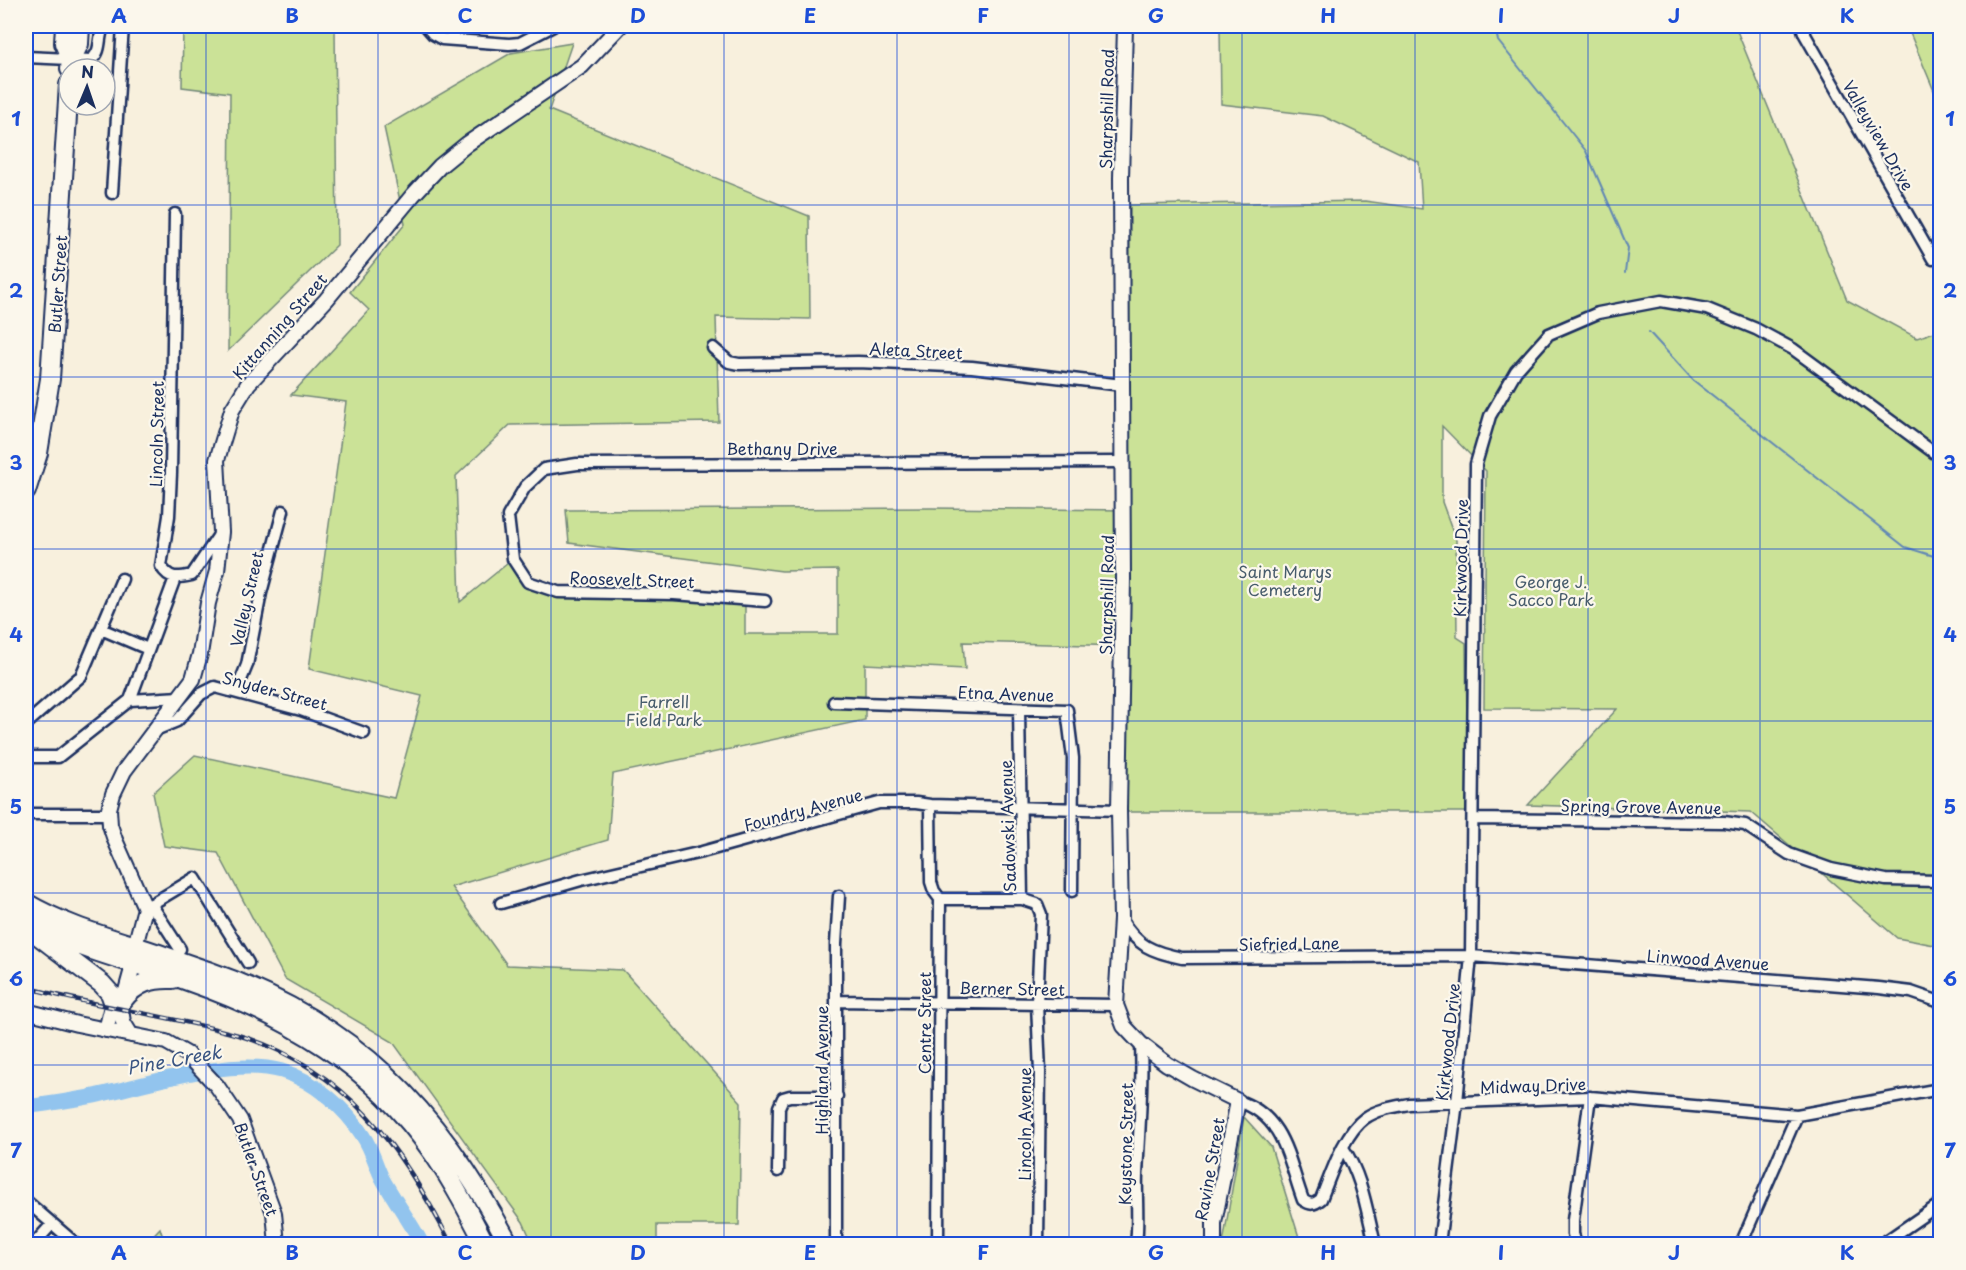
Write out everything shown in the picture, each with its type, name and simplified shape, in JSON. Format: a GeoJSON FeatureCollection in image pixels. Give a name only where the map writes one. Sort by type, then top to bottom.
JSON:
{"type":"FeatureCollection","features":[{"type":"Feature","properties":{"kind":"highway"},"geometry":{"type":"LineString","coordinates":[[65,26],[64,43],[68,57]]}},
{"type":"Feature","properties":{"kind":"highway"},"geometry":{"type":"LineString","coordinates":[[73,57],[79,44],[80,26]]}},
{"type":"Feature","properties":{"kind":"highway","name":"Butler Street"},"geometry":{"type":"LineString","coordinates":[[26,506],[28,486],[44,424],[51,379],[67,117]]}},
{"type":"Feature","properties":{"kind":"highway"},"geometry":{"type":"LineString","coordinates":[[26,903],[132,956],[283,1020],[326,1046],[359,1072],[401,1113],[433,1153],[459,1194],[485,1245]]}},
{"type":"Feature","properties":{"kind":"highway"},"geometry":{"type":"LineString","coordinates":[[26,922],[73,942],[260,991],[316,1020],[361,1052],[402,1090],[438,1131],[474,1183],[509,1245]]}},
{"type":"Feature","properties":{"kind":"highway"},"geometry":{"type":"LineString","coordinates":[[26,922],[43,940],[102,984],[118,1000],[149,981],[170,979],[189,981]]}},
{"type":"Feature","properties":{"kind":"street"},"geometry":{"type":"LineString","coordinates":[[95,57],[97,56],[104,26]]}},
{"type":"Feature","properties":{"kind":"street"},"geometry":{"type":"LineString","coordinates":[[112,193],[123,26]]}},
{"type":"Feature","properties":{"kind":"street"},"geometry":{"type":"LineString","coordinates":[[426,26],[442,39],[509,44],[520,43],[553,26]]}},
{"type":"Feature","properties":{"kind":"street","name":"Kittanning Street"},"geometry":{"type":"LineString","coordinates":[[148,906],[115,840],[109,814],[113,794],[121,777],[193,679],[200,654],[208,603],[218,571],[221,532],[217,460],[232,410],[249,384],[326,300],[440,166],[467,144],[582,66],[620,26]]}},
{"type":"Feature","properties":{"kind":"street","name":"Sharpshill Road"},"geometry":{"type":"LineString","coordinates":[[1125,26],[1121,178],[1123,462],[1119,810],[1121,919],[1116,1005],[1124,1026],[1141,1044],[1167,1064],[1238,1101]]}},
{"type":"Feature","properties":{"kind":"street","name":"Valleyview Drive"},"geometry":{"type":"LineString","coordinates":[[1802,26],[1933,259]]}},
{"type":"Feature","properties":{"kind":"street"},"geometry":{"type":"LineString","coordinates":[[26,57],[57,63]]}},
{"type":"Feature","properties":{"kind":"street","name":"Lincoln Street"},"geometry":{"type":"LineString","coordinates":[[175,214],[171,473],[169,516],[161,566],[166,574],[175,578]]}},
{"type":"Feature","properties":{"kind":"street","name":"Kirkwood Drive"},"geometry":{"type":"LineString","coordinates":[[1439,1245],[1472,956],[1476,464],[1490,416],[1516,371],[1549,334],[1598,313],[1661,301],[1707,309],[1756,329],[1793,349],[1941,457]]}},
{"type":"Feature","properties":{"kind":"street","name":"Aleta Street"},"geometry":{"type":"LineString","coordinates":[[713,348],[729,362],[740,364],[858,362],[972,367],[1122,385]]}},
{"type":"Feature","properties":{"kind":"street","name":"Bethany Drive"},"geometry":{"type":"LineString","coordinates":[[513,559],[508,516],[525,487],[544,469],[577,464],[1123,462]]}},
{"type":"Feature","properties":{"kind":"street","name":"Valley Street"},"geometry":{"type":"LineString","coordinates":[[236,692],[247,665],[261,593],[284,511]]}},
{"type":"Feature","properties":{"kind":"street"},"geometry":{"type":"LineString","coordinates":[[26,757],[58,757],[130,700],[175,578],[192,575],[221,532]]}},
{"type":"Feature","properties":{"kind":"street","name":"Roosevelt Street"},"geometry":{"type":"LineString","coordinates":[[513,559],[528,582],[558,592],[674,594],[765,601]]}},
{"type":"Feature","properties":{"kind":"street"},"geometry":{"type":"LineString","coordinates":[[26,724],[81,676],[122,579]]}},
{"type":"Feature","properties":{"kind":"street"},"geometry":{"type":"LineString","coordinates":[[101,629],[148,649]]}},
{"type":"Feature","properties":{"kind":"street","name":"Snyder Street"},"geometry":{"type":"LineString","coordinates":[[154,730],[177,721],[201,694],[214,687],[301,710],[364,733]]}},
{"type":"Feature","properties":{"kind":"street"},"geometry":{"type":"LineString","coordinates":[[130,700],[180,697]]}},
{"type":"Feature","properties":{"kind":"street","name":"Etna Avenue"},"geometry":{"type":"LineString","coordinates":[[834,702],[1067,710],[1072,758],[1072,891]]}},
{"type":"Feature","properties":{"kind":"street","name":"Sadowski Avenue"},"geometry":{"type":"LineString","coordinates":[[1019,709],[1022,899],[1037,904],[1041,914],[1037,1005]]}},
{"type":"Feature","properties":{"kind":"street","name":"Foundry Avenue"},"geometry":{"type":"LineString","coordinates":[[501,903],[582,880],[702,852],[879,803],[916,802],[930,805],[1021,809],[1119,810]]}},
{"type":"Feature","properties":{"kind":"street","name":"Centre Street"},"geometry":{"type":"LineString","coordinates":[[930,805],[931,882],[940,898],[938,1245]]}},
{"type":"Feature","properties":{"kind":"street"},"geometry":{"type":"LineString","coordinates":[[26,814],[109,814]]}},
{"type":"Feature","properties":{"kind":"street","name":"Spring Grove Avenue"},"geometry":{"type":"LineString","coordinates":[[1473,819],[1724,822],[1745,825],[1789,854],[1831,869],[1886,880],[1941,881]]}},
{"type":"Feature","properties":{"kind":"street"},"geometry":{"type":"LineString","coordinates":[[106,1030],[148,906],[195,878],[248,963]]}},
{"type":"Feature","properties":{"kind":"street","name":"Highland Avenue"},"geometry":{"type":"LineString","coordinates":[[836,1245],[838,896]]}},
{"type":"Feature","properties":{"kind":"street"},"geometry":{"type":"LineString","coordinates":[[940,898],[1022,899]]}},
{"type":"Feature","properties":{"kind":"street"},"geometry":{"type":"LineString","coordinates":[[148,906],[180,949]]}},
{"type":"Feature","properties":{"kind":"street","name":"Siefried Lane"},"geometry":{"type":"LineString","coordinates":[[1121,919],[1129,933],[1140,944],[1160,954],[1182,958],[1472,956]]}},
{"type":"Feature","properties":{"kind":"street","name":"Linwood Avenue"},"geometry":{"type":"LineString","coordinates":[[1472,956],[1879,988],[1911,992],[1941,1002]]}},
{"type":"Feature","properties":{"kind":"street"},"geometry":{"type":"LineString","coordinates":[[118,1000],[122,1018],[131,1035]]}},
{"type":"Feature","properties":{"kind":"street","name":"Berner Street"},"geometry":{"type":"LineString","coordinates":[[836,1001],[1116,1005]]}},
{"type":"Feature","properties":{"kind":"street","name":"Lincoln Avenue"},"geometry":{"type":"LineString","coordinates":[[1037,1005],[1040,1072],[1038,1245]]}},
{"type":"Feature","properties":{"kind":"street","name":"Butler Street"},"geometry":{"type":"LineString","coordinates":[[26,1011],[172,1044],[194,1060],[232,1107],[244,1131],[274,1213],[277,1245]]}},
{"type":"Feature","properties":{"kind":"street","name":"Keystone Street"},"geometry":{"type":"LineString","coordinates":[[1136,1245],[1139,1223],[1137,1179],[1141,1044]]}},
{"type":"Feature","properties":{"kind":"street","name":"Midway Drive"},"geometry":{"type":"LineString","coordinates":[[1238,1101],[1255,1106],[1268,1118],[1290,1157],[1303,1200],[1309,1204],[1321,1199],[1352,1131],[1365,1119],[1384,1109],[1409,1104],[1590,1097],[1797,1115],[1941,1089]]}},
{"type":"Feature","properties":{"kind":"street"},"geometry":{"type":"LineString","coordinates":[[778,1171],[779,1107],[783,1098],[837,1096]]}},
{"type":"Feature","properties":{"kind":"street"},"geometry":{"type":"LineString","coordinates":[[1576,1245],[1574,1220],[1590,1097]]}},
{"type":"Feature","properties":{"kind":"street","name":"Ravine Street"},"geometry":{"type":"LineString","coordinates":[[1214,1245],[1214,1222],[1238,1101]]}},
{"type":"Feature","properties":{"kind":"street"},"geometry":{"type":"LineString","coordinates":[[1742,1245],[1797,1115]]}},
{"type":"Feature","properties":{"kind":"street"},"geometry":{"type":"LineString","coordinates":[[1343,1148],[1350,1158],[1360,1184],[1375,1245]]}},
{"type":"Feature","properties":{"kind":"street"},"geometry":{"type":"LineString","coordinates":[[26,1201],[76,1245]]}},
{"type":"Feature","properties":{"kind":"street"},"geometry":{"type":"LineString","coordinates":[[1882,1245],[1941,1204]]}},
{"type":"Feature","properties":{"kind":"street"},"geometry":{"type":"LineString","coordinates":[[34,1245],[52,1224]]}},
{"type":"Feature","properties":{"kind":"green space"},"geometry":{"type":"Polygon","coordinates":[[[183,26],[335,26],[337,245],[228,351],[230,93],[182,87],[183,26]]]}},
{"type":"Feature","properties":{"kind":"green space"},"geometry":{"type":"Polygon","coordinates":[[[1220,26],[1735,26],[1847,300],[1917,338],[1940,330],[1940,946],[1897,938],[1751,812],[1528,805],[1617,709],[1484,708],[1486,471],[1442,426],[1442,502],[1456,540],[1457,637],[1466,643],[1468,812],[1125,812],[1127,646],[963,642],[965,669],[865,664],[865,720],[613,774],[608,840],[451,887],[507,965],[623,970],[741,1102],[739,1225],[657,1225],[657,1244],[533,1244],[523,1222],[393,1042],[285,979],[218,853],[164,846],[153,793],[195,755],[394,798],[422,696],[309,669],[346,402],[291,395],[369,310],[350,292],[405,224],[384,127],[511,53],[572,43],[549,110],[809,216],[810,319],[716,317],[719,422],[510,425],[456,476],[460,602],[513,559],[528,582],[557,592],[745,600],[745,634],[838,634],[838,570],[782,571],[569,543],[566,510],[931,508],[1128,510],[1130,205],[1365,201],[1422,209],[1419,162],[1323,116],[1221,104],[1220,26]]]}},
{"type":"Feature","properties":{"kind":"green space"},"geometry":{"type":"Polygon","coordinates":[[[1907,26],[1940,26],[1940,105],[1907,26]]]}},
{"type":"Feature","properties":{"kind":"green space"},"geometry":{"type":"Polygon","coordinates":[[[1244,1117],[1271,1147],[1300,1244],[1223,1244],[1244,1117]]]}},
{"type":"Feature","properties":{"kind":"green space"},"geometry":{"type":"Polygon","coordinates":[[[160,1228],[165,1244],[145,1244],[160,1228]]]}},
{"type":"Feature","properties":{"kind":"waterway"},"geometry":{"type":"LineString","coordinates":[[1495,26],[1498,41],[1586,151],[1628,248],[1625,273]]}},
{"type":"Feature","properties":{"kind":"waterway"},"geometry":{"type":"LineString","coordinates":[[1649,332],[1693,380],[1905,547],[1940,558]]}},
{"type":"Feature","properties":{"kind":"waterway","name":"Pine Creek"},"geometry":{"type":"LineString","coordinates":[[26,1107],[89,1097],[212,1070],[261,1067],[282,1071],[306,1081],[328,1097],[356,1126],[369,1146],[382,1178],[422,1244]]}},
{"type":"Feature","properties":{"kind":"railway"},"geometry":{"type":"LineString","coordinates":[[26,987],[238,1035],[276,1050],[310,1068],[340,1090],[391,1144],[412,1175],[451,1244]]}},
{"type":"Feature","properties":{"kind":"park label","name":"Saint Marys Cemetery"},"geometry":{"type":"Point","coordinates":[1285,580]}},
{"type":"Feature","properties":{"kind":"park label","name":"George J. Sacco Park"},"geometry":{"type":"Point","coordinates":[1551,590]}},
{"type":"Feature","properties":{"kind":"park label","name":"Farrell Field Park"},"geometry":{"type":"Point","coordinates":[664,710]}}]}
